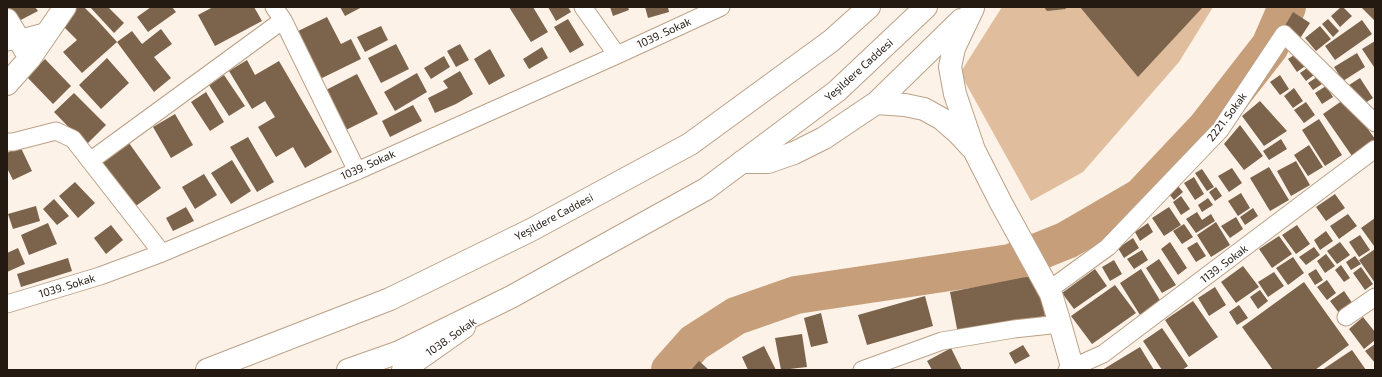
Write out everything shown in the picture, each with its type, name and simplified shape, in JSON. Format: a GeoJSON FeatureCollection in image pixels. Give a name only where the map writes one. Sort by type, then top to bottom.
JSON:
{"type":"FeatureCollection","features":[{"type":"Feature","properties":{"kind":"main road"},"geometry":{"type":"LineString","coordinates":[[7,84],[30,58],[65,7]]}},
{"type":"Feature","properties":{"kind":"main road","name":"Yeşildere Caddesi"},"geometry":{"type":"LineString","coordinates":[[207,370],[390,299],[531,230],[690,144],[831,41],[869,7]]}},
{"type":"Feature","properties":{"kind":"main road","name":"Yeşildere Caddesi"},"geometry":{"type":"LineString","coordinates":[[348,370],[399,352],[499,303],[706,189],[837,91],[926,7]]}},
{"type":"Feature","properties":{"kind":"main road"},"geometry":{"type":"LineString","coordinates":[[742,162],[768,162],[794,153],[824,138],[876,103],[973,8]]}},
{"type":"Feature","properties":{"kind":"main road"},"geometry":{"type":"LineString","coordinates":[[973,8],[954,48],[950,67],[955,94],[974,150],[1051,294],[1071,370]]}},
{"type":"Feature","properties":{"kind":"main road"},"geometry":{"type":"LineString","coordinates":[[7,20],[13,41],[30,58]]}},
{"type":"Feature","properties":{"kind":"main road"},"geometry":{"type":"LineString","coordinates":[[876,103],[905,105],[924,109],[942,119],[974,150]]}},
{"type":"Feature","properties":{"kind":"main road","name":"1038. Sokak"},"geometry":{"type":"LineString","coordinates":[[403,370],[499,303]]}},
{"type":"Feature","properties":{"kind":"street"},"geometry":{"type":"LineString","coordinates":[[583,7],[617,55]]}},
{"type":"Feature","properties":{"kind":"street","name":"1039. Sokak"},"geometry":{"type":"LineString","coordinates":[[7,304],[100,276],[162,253],[357,171],[721,7]]}},
{"type":"Feature","properties":{"kind":"street"},"geometry":{"type":"LineString","coordinates":[[90,161],[279,13],[357,171]]}},
{"type":"Feature","properties":{"kind":"street"},"geometry":{"type":"LineString","coordinates":[[13,41],[48,31]]}},
{"type":"Feature","properties":{"kind":"street","name":"2221. Sokak"},"geometry":{"type":"LineString","coordinates":[[1051,294],[1053,287],[1108,247],[1220,130],[1284,34],[1375,123]]}},
{"type":"Feature","properties":{"kind":"street"},"geometry":{"type":"LineString","coordinates":[[7,142],[13,142],[56,131],[72,139],[162,253]]}},
{"type":"Feature","properties":{"kind":"street","name":"1139. Sokak"},"geometry":{"type":"LineString","coordinates":[[1071,370],[1103,354],[1375,149]]}},
{"type":"Feature","properties":{"kind":"street"},"geometry":{"type":"LineString","coordinates":[[1346,317],[1375,297]]}},
{"type":"Feature","properties":{"kind":"street"},"geometry":{"type":"LineString","coordinates":[[862,370],[942,341],[1014,329],[1060,324]]}},
{"type":"Feature","properties":{"kind":"shaded area"},"geometry":{"type":"Polygon","coordinates":[[[1002,7],[1213,7],[1179,62],[1083,172],[1031,201],[960,73],[1002,7]]]}},
{"type":"Feature","properties":{"kind":"building"},"geometry":{"type":"Polygon","coordinates":[[[7,7],[35,7],[38,11],[13,24],[7,13],[7,7]]]}},
{"type":"Feature","properties":{"kind":"building"},"geometry":{"type":"Polygon","coordinates":[[[70,7],[84,7],[117,42],[82,73],[63,52],[77,40],[57,20],[70,7]]]}},
{"type":"Feature","properties":{"kind":"building"},"geometry":{"type":"Polygon","coordinates":[[[90,7],[108,7],[124,23],[114,33],[90,7]]]}},
{"type":"Feature","properties":{"kind":"building"},"geometry":{"type":"Polygon","coordinates":[[[151,7],[172,7],[176,12],[148,32],[137,17],[151,7]]]}},
{"type":"Feature","properties":{"kind":"building"},"geometry":{"type":"Polygon","coordinates":[[[213,7],[254,7],[262,21],[215,46],[198,15],[213,7]]]}},
{"type":"Feature","properties":{"kind":"building"},"geometry":{"type":"Polygon","coordinates":[[[340,7],[362,7],[345,16],[340,7]]]}},
{"type":"Feature","properties":{"kind":"building"},"geometry":{"type":"Polygon","coordinates":[[[509,7],[533,7],[548,32],[531,42],[509,7]]]}},
{"type":"Feature","properties":{"kind":"building"},"geometry":{"type":"Polygon","coordinates":[[[548,7],[568,7],[571,12],[556,21],[548,7]]]}},
{"type":"Feature","properties":{"kind":"building"},"geometry":{"type":"Polygon","coordinates":[[[610,7],[628,7],[629,10],[613,16],[610,7]]]}},
{"type":"Feature","properties":{"kind":"building"},"geometry":{"type":"Polygon","coordinates":[[[645,7],[668,7],[669,12],[648,18],[645,7]]]}},
{"type":"Feature","properties":{"kind":"building"},"geometry":{"type":"Polygon","coordinates":[[[1044,7],[1065,7],[1066,9],[1047,11],[1044,7]]]}},
{"type":"Feature","properties":{"kind":"building"},"geometry":{"type":"Polygon","coordinates":[[[1080,7],[1203,7],[1138,77],[1080,7]]]}},
{"type":"Feature","properties":{"kind":"building"},"geometry":{"type":"Polygon","coordinates":[[[1343,7],[1352,16],[1340,27],[1331,16],[1343,7]]]}},
{"type":"Feature","properties":{"kind":"building"},"geometry":{"type":"Polygon","coordinates":[[[1361,7],[1375,7],[1375,21],[1361,7]]]}},
{"type":"Feature","properties":{"kind":"building"},"geometry":{"type":"Polygon","coordinates":[[[1293,12],[1310,23],[1299,40],[1283,29],[1293,12]]]}},
{"type":"Feature","properties":{"kind":"building"},"geometry":{"type":"Polygon","coordinates":[[[327,17],[341,44],[351,39],[361,59],[318,80],[294,33],[327,17]]]}},
{"type":"Feature","properties":{"kind":"building"},"geometry":{"type":"Polygon","coordinates":[[[568,19],[584,45],[570,53],[554,27],[568,19]]]}},
{"type":"Feature","properties":{"kind":"building"},"geometry":{"type":"Polygon","coordinates":[[[1328,19],[1339,31],[1333,37],[1322,24],[1328,19]]]}},
{"type":"Feature","properties":{"kind":"building"},"geometry":{"type":"Polygon","coordinates":[[[1362,20],[1372,34],[1335,60],[1325,46],[1362,20]]]}},
{"type":"Feature","properties":{"kind":"building"},"geometry":{"type":"Polygon","coordinates":[[[381,26],[388,40],[365,52],[357,37],[381,26]]]}},
{"type":"Feature","properties":{"kind":"building"},"geometry":{"type":"Polygon","coordinates":[[[1320,26],[1331,39],[1316,51],[1305,38],[1320,26]]]}},
{"type":"Feature","properties":{"kind":"building"},"geometry":{"type":"Polygon","coordinates":[[[161,29],[172,44],[154,57],[171,78],[154,92],[117,42],[132,31],[142,44],[161,29]]]}},
{"type":"Feature","properties":{"kind":"building"},"geometry":{"type":"Polygon","coordinates":[[[1375,41],[1375,67],[1374,67],[1362,49],[1375,41]]]}},
{"type":"Feature","properties":{"kind":"building"},"geometry":{"type":"Polygon","coordinates":[[[396,44],[409,69],[381,83],[368,58],[396,44]]]}},
{"type":"Feature","properties":{"kind":"building"},"geometry":{"type":"Polygon","coordinates":[[[460,44],[469,60],[456,67],[447,51],[460,44]]]}},
{"type":"Feature","properties":{"kind":"building"},"geometry":{"type":"Polygon","coordinates":[[[542,47],[548,58],[529,69],[523,59],[542,47]]]}},
{"type":"Feature","properties":{"kind":"building"},"geometry":{"type":"Polygon","coordinates":[[[490,49],[505,76],[489,85],[474,59],[490,49]]]}},
{"type":"Feature","properties":{"kind":"building"},"geometry":{"type":"Polygon","coordinates":[[[1299,52],[1308,64],[1297,72],[1288,59],[1299,52]]]}},
{"type":"Feature","properties":{"kind":"building"},"geometry":{"type":"Polygon","coordinates":[[[1357,53],[1365,67],[1343,81],[1334,67],[1357,53]]]}},
{"type":"Feature","properties":{"kind":"building"},"geometry":{"type":"Polygon","coordinates":[[[444,56],[450,67],[431,79],[424,68],[444,56]]]}},
{"type":"Feature","properties":{"kind":"building"},"geometry":{"type":"Polygon","coordinates":[[[107,58],[129,83],[101,109],[79,85],[107,58]]]}},
{"type":"Feature","properties":{"kind":"building"},"geometry":{"type":"Polygon","coordinates":[[[45,59],[71,86],[53,104],[27,77],[45,59]]]}},
{"type":"Feature","properties":{"kind":"building"},"geometry":{"type":"Polygon","coordinates":[[[247,60],[255,75],[279,61],[332,152],[305,168],[293,147],[276,157],[258,127],[275,117],[265,101],[252,109],[229,71],[247,60]]]}},
{"type":"Feature","properties":{"kind":"building"},"geometry":{"type":"Polygon","coordinates":[[[1313,64],[1318,72],[1306,81],[1300,73],[1313,64]]]}},
{"type":"Feature","properties":{"kind":"building"},"geometry":{"type":"Polygon","coordinates":[[[460,71],[473,94],[456,104],[435,113],[428,98],[448,88],[443,81],[460,71]]]}},
{"type":"Feature","properties":{"kind":"building"},"geometry":{"type":"Polygon","coordinates":[[[417,73],[427,92],[395,111],[384,92],[417,73]]]}},
{"type":"Feature","properties":{"kind":"building"},"geometry":{"type":"Polygon","coordinates":[[[357,74],[378,114],[344,131],[324,91],[357,74]]]}},
{"type":"Feature","properties":{"kind":"building"},"geometry":{"type":"Polygon","coordinates":[[[224,75],[245,106],[229,116],[209,85],[224,75]]]}},
{"type":"Feature","properties":{"kind":"building"},"geometry":{"type":"Polygon","coordinates":[[[1280,75],[1289,89],[1280,95],[1270,82],[1280,75]]]}},
{"type":"Feature","properties":{"kind":"building"},"geometry":{"type":"Polygon","coordinates":[[[1317,77],[1322,84],[1313,90],[1308,83],[1317,77]]]}},
{"type":"Feature","properties":{"kind":"building"},"geometry":{"type":"Polygon","coordinates":[[[1360,78],[1373,98],[1362,105],[1349,85],[1360,78]]]}},
{"type":"Feature","properties":{"kind":"building"},"geometry":{"type":"Polygon","coordinates":[[[1326,86],[1333,97],[1322,104],[1315,93],[1326,86]]]}},
{"type":"Feature","properties":{"kind":"building"},"geometry":{"type":"Polygon","coordinates":[[[1294,88],[1303,101],[1293,108],[1284,96],[1294,88]]]}},
{"type":"Feature","properties":{"kind":"building"},"geometry":{"type":"Polygon","coordinates":[[[206,92],[224,122],[210,131],[191,102],[206,92]]]}},
{"type":"Feature","properties":{"kind":"building"},"geometry":{"type":"Polygon","coordinates":[[[74,93],[106,125],[86,145],[54,112],[74,93]]]}},
{"type":"Feature","properties":{"kind":"building"},"geometry":{"type":"Polygon","coordinates":[[[1346,98],[1375,139],[1352,156],[1323,114],[1346,98]]]}},
{"type":"Feature","properties":{"kind":"building"},"geometry":{"type":"Polygon","coordinates":[[[1260,101],[1287,131],[1264,146],[1242,116],[1260,101]]]}},
{"type":"Feature","properties":{"kind":"building"},"geometry":{"type":"Polygon","coordinates":[[[1306,102],[1315,115],[1304,123],[1294,110],[1306,102]]]}},
{"type":"Feature","properties":{"kind":"building"},"geometry":{"type":"Polygon","coordinates":[[[413,105],[422,121],[390,137],[382,121],[413,105]]]}},
{"type":"Feature","properties":{"kind":"building"},"geometry":{"type":"Polygon","coordinates":[[[175,114],[193,145],[171,158],[153,127],[175,114]]]}},
{"type":"Feature","properties":{"kind":"building"},"geometry":{"type":"Polygon","coordinates":[[[1319,119],[1342,155],[1325,166],[1302,130],[1319,119]]]}},
{"type":"Feature","properties":{"kind":"building"},"geometry":{"type":"Polygon","coordinates":[[[1240,125],[1263,156],[1244,170],[1224,144],[1240,125]]]}},
{"type":"Feature","properties":{"kind":"building"},"geometry":{"type":"Polygon","coordinates":[[[248,137],[274,182],[257,192],[230,147],[248,137]]]}},
{"type":"Feature","properties":{"kind":"building"},"geometry":{"type":"Polygon","coordinates":[[[1281,139],[1287,149],[1269,160],[1263,151],[1281,139]]]}},
{"type":"Feature","properties":{"kind":"building"},"geometry":{"type":"Polygon","coordinates":[[[129,143],[161,188],[133,208],[100,163],[129,143]]]}},
{"type":"Feature","properties":{"kind":"building"},"geometry":{"type":"Polygon","coordinates":[[[1309,145],[1323,167],[1308,176],[1294,155],[1309,145]]]}},
{"type":"Feature","properties":{"kind":"building"},"geometry":{"type":"Polygon","coordinates":[[[20,146],[32,171],[13,180],[7,168],[7,153],[20,146]]]}},
{"type":"Feature","properties":{"kind":"building"},"geometry":{"type":"Polygon","coordinates":[[[232,160],[251,191],[231,204],[211,173],[232,160]]]}},
{"type":"Feature","properties":{"kind":"building"},"geometry":{"type":"Polygon","coordinates":[[[1296,161],[1310,185],[1291,196],[1277,171],[1296,161]]]}},
{"type":"Feature","properties":{"kind":"building"},"geometry":{"type":"Polygon","coordinates":[[[1269,167],[1289,200],[1270,211],[1250,178],[1269,167]]]}},
{"type":"Feature","properties":{"kind":"building"},"geometry":{"type":"Polygon","coordinates":[[[1232,168],[1242,183],[1229,192],[1218,176],[1232,168]]]}},
{"type":"Feature","properties":{"kind":"building"},"geometry":{"type":"Polygon","coordinates":[[[1202,169],[1214,187],[1207,191],[1195,173],[1202,169]]]}},
{"type":"Feature","properties":{"kind":"building"},"geometry":{"type":"Polygon","coordinates":[[[204,174],[217,195],[195,209],[182,187],[204,174]]]}},
{"type":"Feature","properties":{"kind":"building"},"geometry":{"type":"Polygon","coordinates":[[[1194,177],[1204,194],[1195,200],[1184,183],[1194,177]]]}},
{"type":"Feature","properties":{"kind":"building"},"geometry":{"type":"Polygon","coordinates":[[[75,182],[95,203],[78,218],[59,196],[75,182]]]}},
{"type":"Feature","properties":{"kind":"building"},"geometry":{"type":"Polygon","coordinates":[[[1178,186],[1183,192],[1174,200],[1169,194],[1178,186]]]}},
{"type":"Feature","properties":{"kind":"building"},"geometry":{"type":"Polygon","coordinates":[[[1216,187],[1222,196],[1215,201],[1209,192],[1216,187]]]}},
{"type":"Feature","properties":{"kind":"building"},"geometry":{"type":"Polygon","coordinates":[[[1241,193],[1250,208],[1238,216],[1228,201],[1241,193]]]}},
{"type":"Feature","properties":{"kind":"building"},"geometry":{"type":"Polygon","coordinates":[[[1335,194],[1345,208],[1326,221],[1316,207],[1335,194]]]}},
{"type":"Feature","properties":{"kind":"building"},"geometry":{"type":"Polygon","coordinates":[[[1181,196],[1190,209],[1181,215],[1173,202],[1181,196]]]}},
{"type":"Feature","properties":{"kind":"building"},"geometry":{"type":"Polygon","coordinates":[[[1208,198],[1213,205],[1202,212],[1198,205],[1208,198]]]}},
{"type":"Feature","properties":{"kind":"building"},"geometry":{"type":"Polygon","coordinates":[[[54,199],[69,216],[57,225],[43,209],[54,199]]]}},
{"type":"Feature","properties":{"kind":"building"},"geometry":{"type":"Polygon","coordinates":[[[36,206],[40,221],[13,229],[8,214],[36,206]]]}},
{"type":"Feature","properties":{"kind":"building"},"geometry":{"type":"Polygon","coordinates":[[[186,207],[194,221],[173,231],[166,218],[186,207]]]}},
{"type":"Feature","properties":{"kind":"building"},"geometry":{"type":"Polygon","coordinates":[[[1169,207],[1181,225],[1164,236],[1152,218],[1169,207]]]}},
{"type":"Feature","properties":{"kind":"building"},"geometry":{"type":"Polygon","coordinates":[[[1253,208],[1258,216],[1245,225],[1240,217],[1253,208]]]}},
{"type":"Feature","properties":{"kind":"building"},"geometry":{"type":"Polygon","coordinates":[[[1197,212],[1202,220],[1211,214],[1215,221],[1196,233],[1186,219],[1197,212]]]}},
{"type":"Feature","properties":{"kind":"building"},"geometry":{"type":"Polygon","coordinates":[[[1348,214],[1357,226],[1339,239],[1330,226],[1348,214]]]}},
{"type":"Feature","properties":{"kind":"building"},"geometry":{"type":"Polygon","coordinates":[[[1236,217],[1243,229],[1230,238],[1221,226],[1236,217]]]}},
{"type":"Feature","properties":{"kind":"building"},"geometry":{"type":"Polygon","coordinates":[[[1375,218],[1375,246],[1374,246],[1361,228],[1375,218]]]}},
{"type":"Feature","properties":{"kind":"building"},"geometry":{"type":"Polygon","coordinates":[[[1216,222],[1230,245],[1211,257],[1197,235],[1216,222]]]}},
{"type":"Feature","properties":{"kind":"building"},"geometry":{"type":"Polygon","coordinates":[[[48,223],[57,244],[29,255],[21,235],[48,223]]]}},
{"type":"Feature","properties":{"kind":"building"},"geometry":{"type":"Polygon","coordinates":[[[1148,223],[1153,232],[1140,241],[1135,232],[1148,223]]]}},
{"type":"Feature","properties":{"kind":"building"},"geometry":{"type":"Polygon","coordinates":[[[1184,224],[1193,237],[1182,244],[1173,231],[1184,224]]]}},
{"type":"Feature","properties":{"kind":"building"},"geometry":{"type":"Polygon","coordinates":[[[111,225],[123,240],[106,254],[94,238],[111,225]]]}},
{"type":"Feature","properties":{"kind":"building"},"geometry":{"type":"Polygon","coordinates":[[[1297,225],[1310,244],[1296,254],[1282,235],[1297,225]]]}},
{"type":"Feature","properties":{"kind":"building"},"geometry":{"type":"Polygon","coordinates":[[[1326,231],[1333,241],[1320,250],[1314,240],[1326,231]]]}},
{"type":"Feature","properties":{"kind":"building"},"geometry":{"type":"Polygon","coordinates":[[[1360,235],[1370,250],[1359,257],[1349,242],[1360,235]]]}},
{"type":"Feature","properties":{"kind":"building"},"geometry":{"type":"Polygon","coordinates":[[[1279,236],[1292,254],[1272,268],[1259,249],[1279,236]]]}},
{"type":"Feature","properties":{"kind":"building"},"geometry":{"type":"Polygon","coordinates":[[[1133,238],[1139,248],[1124,258],[1118,248],[1133,238]]]}},
{"type":"Feature","properties":{"kind":"building"},"geometry":{"type":"Polygon","coordinates":[[[1170,242],[1187,268],[1178,275],[1161,249],[1170,242]]]}},
{"type":"Feature","properties":{"kind":"building"},"geometry":{"type":"Polygon","coordinates":[[[1197,242],[1206,256],[1196,262],[1187,248],[1197,242]]]}},
{"type":"Feature","properties":{"kind":"building"},"geometry":{"type":"Polygon","coordinates":[[[1340,242],[1350,255],[1337,264],[1327,251],[1340,242]]]}},
{"type":"Feature","properties":{"kind":"building"},"geometry":{"type":"Polygon","coordinates":[[[1314,247],[1320,255],[1306,265],[1299,257],[1314,247]]]}},
{"type":"Feature","properties":{"kind":"building"},"geometry":{"type":"Polygon","coordinates":[[[18,248],[25,264],[7,272],[7,253],[18,248]]]}},
{"type":"Feature","properties":{"kind":"building"},"geometry":{"type":"Polygon","coordinates":[[[1375,249],[1375,283],[1359,260],[1375,249]]]}},
{"type":"Feature","properties":{"kind":"building"},"geometry":{"type":"Polygon","coordinates":[[[1142,250],[1148,260],[1134,269],[1127,259],[1142,250]]]}},
{"type":"Feature","properties":{"kind":"building"},"geometry":{"type":"Polygon","coordinates":[[[1326,254],[1335,266],[1325,273],[1317,261],[1326,254]]]}},
{"type":"Feature","properties":{"kind":"building"},"geometry":{"type":"Polygon","coordinates":[[[1355,256],[1361,264],[1351,270],[1346,262],[1355,256]]]}},
{"type":"Feature","properties":{"kind":"building"},"geometry":{"type":"Polygon","coordinates":[[[1293,257],[1304,273],[1288,285],[1276,268],[1293,257]]]}},
{"type":"Feature","properties":{"kind":"building"},"geometry":{"type":"Polygon","coordinates":[[[68,258],[72,271],[21,287],[17,274],[68,258]]]}},
{"type":"Feature","properties":{"kind":"building"},"geometry":{"type":"Polygon","coordinates":[[[1159,259],[1176,285],[1162,293],[1146,268],[1159,259]]]}},
{"type":"Feature","properties":{"kind":"building"},"geometry":{"type":"Polygon","coordinates":[[[1114,260],[1122,274],[1110,281],[1102,267],[1114,260]]]}},
{"type":"Feature","properties":{"kind":"building"},"geometry":{"type":"Polygon","coordinates":[[[1341,265],[1350,278],[1344,282],[1335,270],[1341,265]]]}},
{"type":"Feature","properties":{"kind":"building"},"geometry":{"type":"Polygon","coordinates":[[[1243,266],[1259,287],[1236,303],[1221,282],[1243,266]]]}},
{"type":"Feature","properties":{"kind":"building"},"geometry":{"type":"Polygon","coordinates":[[[1361,267],[1373,284],[1365,290],[1353,273],[1361,267]]]}},
{"type":"Feature","properties":{"kind":"building"},"geometry":{"type":"Polygon","coordinates":[[[1095,269],[1107,286],[1074,309],[1062,293],[1095,269]]]}},
{"type":"Feature","properties":{"kind":"building"},"geometry":{"type":"Polygon","coordinates":[[[1141,269],[1161,302],[1140,315],[1120,283],[1141,269]]]}},
{"type":"Feature","properties":{"kind":"building"},"geometry":{"type":"Polygon","coordinates":[[[1316,269],[1323,280],[1315,285],[1308,274],[1316,269]]]}},
{"type":"Feature","properties":{"kind":"building"},"geometry":{"type":"Polygon","coordinates":[[[1274,272],[1284,286],[1268,297],[1258,282],[1274,272]]]}},
{"type":"Feature","properties":{"kind":"building"},"geometry":{"type":"Polygon","coordinates":[[[1036,275],[1045,316],[958,334],[950,292],[1036,275]]]}},
{"type":"Feature","properties":{"kind":"building"},"geometry":{"type":"Polygon","coordinates":[[[1327,280],[1336,293],[1327,300],[1317,287],[1327,280]]]}},
{"type":"Feature","properties":{"kind":"building"},"geometry":{"type":"Polygon","coordinates":[[[1304,282],[1349,345],[1315,370],[1273,370],[1242,327],[1304,282]]]}},
{"type":"Feature","properties":{"kind":"building"},"geometry":{"type":"Polygon","coordinates":[[[1115,285],[1136,313],[1092,344],[1071,316],[1115,285]]]}},
{"type":"Feature","properties":{"kind":"building"},"geometry":{"type":"Polygon","coordinates":[[[1215,287],[1226,305],[1209,316],[1198,298],[1215,287]]]}},
{"type":"Feature","properties":{"kind":"building"},"geometry":{"type":"Polygon","coordinates":[[[1260,290],[1268,301],[1258,309],[1250,297],[1260,290]]]}},
{"type":"Feature","properties":{"kind":"building"},"geometry":{"type":"Polygon","coordinates":[[[1344,291],[1353,304],[1339,313],[1330,301],[1344,291]]]}},
{"type":"Feature","properties":{"kind":"building"},"geometry":{"type":"Polygon","coordinates":[[[925,296],[933,326],[867,345],[858,315],[925,296]]]}},
{"type":"Feature","properties":{"kind":"building"},"geometry":{"type":"Polygon","coordinates":[[[1193,301],[1218,337],[1189,357],[1165,320],[1193,301]]]}},
{"type":"Feature","properties":{"kind":"building"},"geometry":{"type":"Polygon","coordinates":[[[1239,305],[1248,318],[1237,325],[1229,312],[1239,305]]]}},
{"type":"Feature","properties":{"kind":"building"},"geometry":{"type":"Polygon","coordinates":[[[821,313],[828,343],[811,347],[804,318],[821,313]]]}},
{"type":"Feature","properties":{"kind":"building"},"geometry":{"type":"Polygon","coordinates":[[[1363,317],[1375,332],[1375,340],[1364,349],[1349,329],[1363,317]]]}},
{"type":"Feature","properties":{"kind":"building"},"geometry":{"type":"Polygon","coordinates":[[[1162,328],[1188,366],[1182,370],[1162,370],[1143,341],[1162,328]]]}},
{"type":"Feature","properties":{"kind":"building"},"geometry":{"type":"Polygon","coordinates":[[[802,334],[807,367],[781,370],[775,338],[802,334]]]}},
{"type":"Feature","properties":{"kind":"building"},"geometry":{"type":"Polygon","coordinates":[[[1375,344],[1375,363],[1365,351],[1375,344]]]}},
{"type":"Feature","properties":{"kind":"building"},"geometry":{"type":"Polygon","coordinates":[[[1023,345],[1030,356],[1015,364],[1009,353],[1023,345]]]}},
{"type":"Feature","properties":{"kind":"building"},"geometry":{"type":"Polygon","coordinates":[[[764,346],[776,370],[748,370],[742,357],[764,346]]]}},
{"type":"Feature","properties":{"kind":"building"},"geometry":{"type":"Polygon","coordinates":[[[1140,347],[1154,370],[1102,370],[1140,347]]]}},
{"type":"Feature","properties":{"kind":"building"},"geometry":{"type":"Polygon","coordinates":[[[951,348],[962,370],[932,370],[927,361],[951,348]]]}},
{"type":"Feature","properties":{"kind":"building"},"geometry":{"type":"Polygon","coordinates":[[[1352,350],[1366,370],[1322,370],[1352,350]]]}},
{"type":"Feature","properties":{"kind":"building"},"geometry":{"type":"Polygon","coordinates":[[[699,361],[709,370],[691,370],[699,361]]]}},
{"type":"Feature","properties":{"kind":"waterway"},"geometry":{"type":"LineString","coordinates":[[670,370],[694,343],[736,316],[796,295],[1010,263],[1067,240],[1141,197],[1207,127],[1270,46],[1287,7]]}}]}
